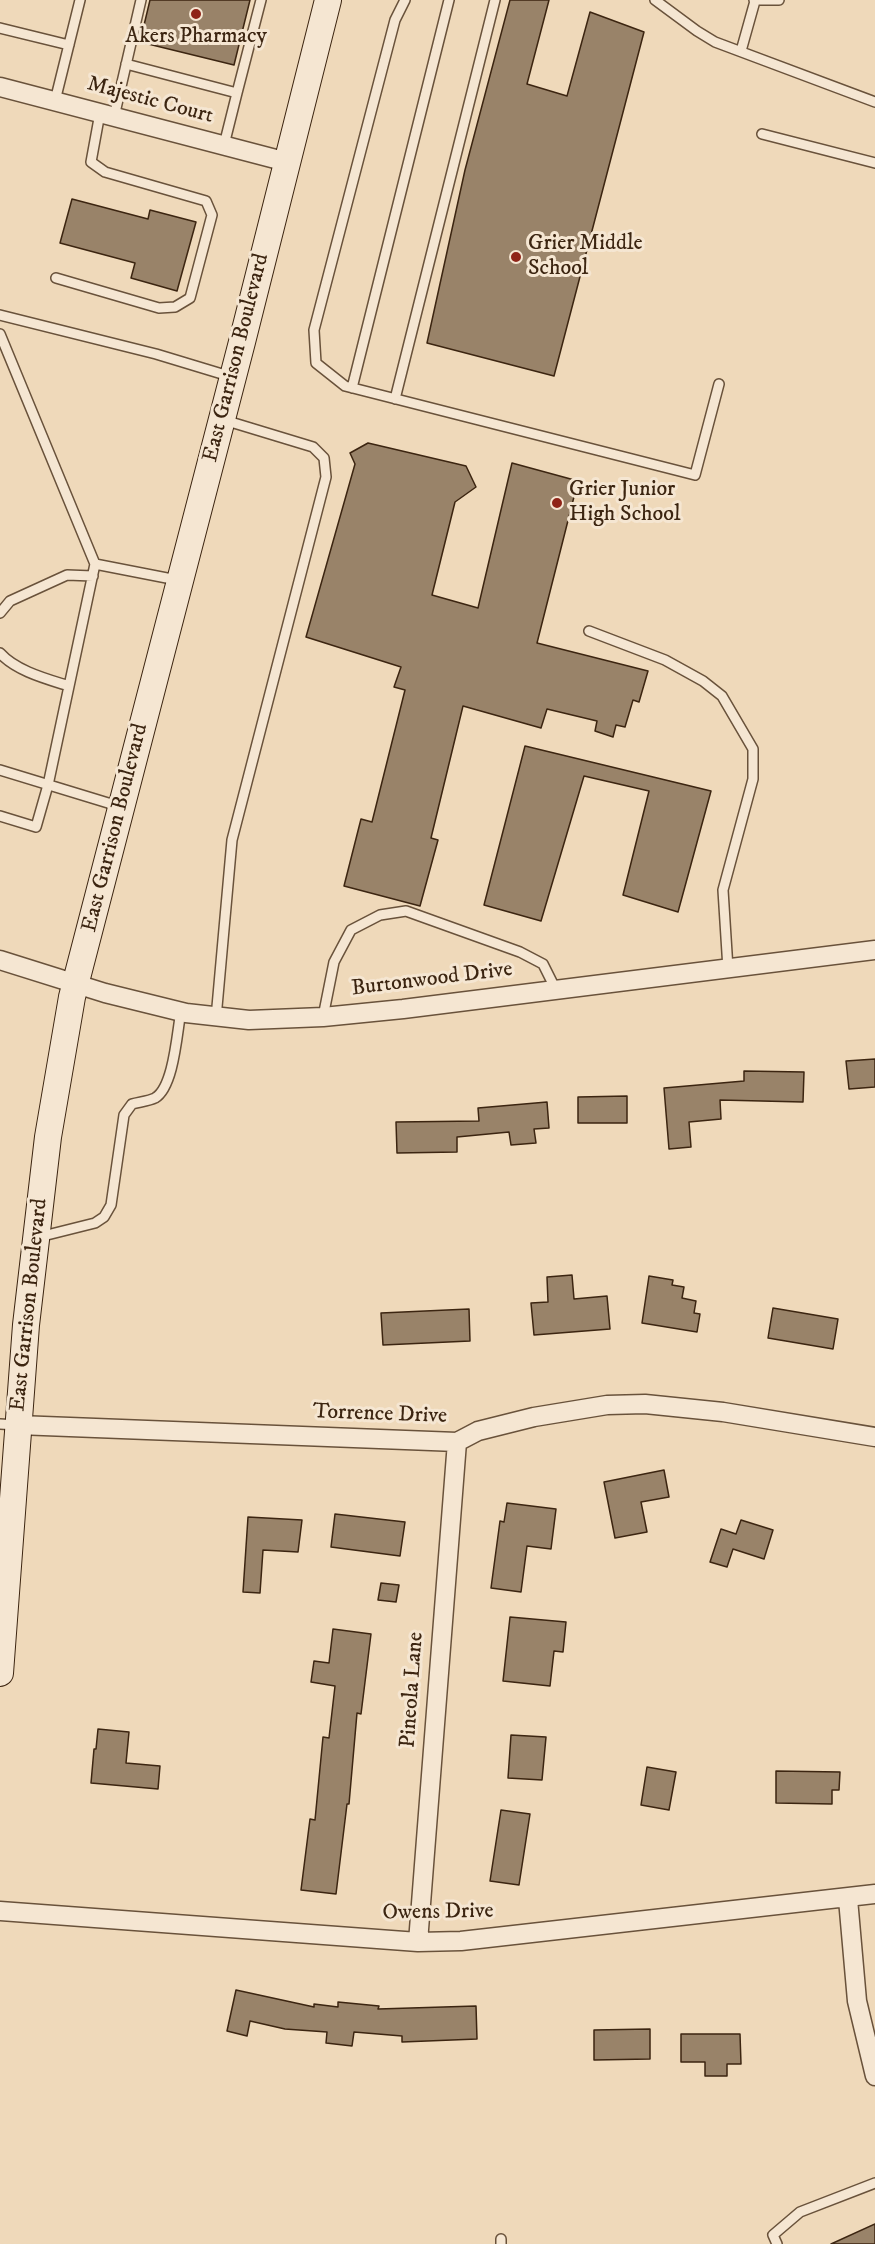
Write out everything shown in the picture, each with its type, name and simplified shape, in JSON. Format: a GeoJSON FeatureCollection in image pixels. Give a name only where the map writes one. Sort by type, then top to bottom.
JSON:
{"type":"FeatureCollection","features":[{"type":"Feature","properties":{"kind":"main road","name":"East Garrison Boulevard"},"geometry":{"type":"LineString","coordinates":[[0,1673],[9,1424],[26,1326],[48,1137],[76,983],[328,0]]}},
{"type":"Feature","properties":{"kind":"street","name":"Majestic Court"},"geometry":{"type":"LineString","coordinates":[[0,87],[287,162]]}},
{"type":"Feature","properties":{"kind":"street","name":"Burtonwood Drive"},"geometry":{"type":"LineString","coordinates":[[0,960],[105,993],[216,1018],[249,1020],[323,1017],[875,950]]}},
{"type":"Feature","properties":{"kind":"street","name":"Torrence Drive"},"geometry":{"type":"LineString","coordinates":[[9,1424],[457,1442],[478,1431],[534,1417],[607,1405],[645,1404],[723,1412],[875,1437]]}},
{"type":"Feature","properties":{"kind":"street","name":"Pineola Lane"},"geometry":{"type":"LineString","coordinates":[[418,1942],[457,1442]]}},
{"type":"Feature","properties":{"kind":"street","name":"Owens Drive"},"geometry":{"type":"LineString","coordinates":[[0,1911],[418,1942],[460,1941],[848,1899],[875,1894]]}},
{"type":"Feature","properties":{"kind":"street"},"geometry":{"type":"LineString","coordinates":[[848,1899],[857,2001],[875,2076]]}},
{"type":"Feature","properties":{"kind":"lane"},"geometry":{"type":"LineString","coordinates":[[55,101],[80,0]]}},
{"type":"Feature","properties":{"kind":"lane"},"geometry":{"type":"LineString","coordinates":[[56,278],[159,308],[175,307],[190,298],[212,215],[206,201],[105,172],[90,162],[126,64],[141,0]]}},
{"type":"Feature","properties":{"kind":"lane"},"geometry":{"type":"LineString","coordinates":[[224,145],[261,0]]}},
{"type":"Feature","properties":{"kind":"lane"},"geometry":{"type":"LineString","coordinates":[[405,0],[395,21],[314,330],[316,363],[345,386],[694,475],[719,384]]}},
{"type":"Feature","properties":{"kind":"lane"},"geometry":{"type":"LineString","coordinates":[[352,388],[449,0]]}},
{"type":"Feature","properties":{"kind":"lane"},"geometry":{"type":"LineString","coordinates":[[395,399],[495,0]]}},
{"type":"Feature","properties":{"kind":"lane"},"geometry":{"type":"LineString","coordinates":[[655,0],[715,42],[875,102]]}},
{"type":"Feature","properties":{"kind":"lane"},"geometry":{"type":"LineString","coordinates":[[741,51],[754,1],[779,0]]}},
{"type":"Feature","properties":{"kind":"lane"},"geometry":{"type":"LineString","coordinates":[[0,28],[69,45]]}},
{"type":"Feature","properties":{"kind":"lane"},"geometry":{"type":"LineString","coordinates":[[126,64],[237,93]]}},
{"type":"Feature","properties":{"kind":"lane"},"geometry":{"type":"LineString","coordinates":[[762,134],[875,163]]}},
{"type":"Feature","properties":{"kind":"lane"},"geometry":{"type":"LineString","coordinates":[[0,315],[156,354],[232,377]]}},
{"type":"Feature","properties":{"kind":"lane"},"geometry":{"type":"LineString","coordinates":[[0,334],[95,564],[48,785],[36,827],[0,816]]}},
{"type":"Feature","properties":{"kind":"lane"},"geometry":{"type":"LineString","coordinates":[[216,1018],[232,840],[326,477],[324,458],[313,447],[222,419]]}},
{"type":"Feature","properties":{"kind":"lane"},"geometry":{"type":"LineString","coordinates":[[95,564],[180,581]]}},
{"type":"Feature","properties":{"kind":"lane"},"geometry":{"type":"LineString","coordinates":[[0,613],[10,601],[67,575],[93,576]]}},
{"type":"Feature","properties":{"kind":"lane"},"geometry":{"type":"LineString","coordinates":[[589,631],[665,660],[703,681],[722,696],[753,749],[753,779],[723,890],[728,969]]}},
{"type":"Feature","properties":{"kind":"lane"},"geometry":{"type":"LineString","coordinates":[[0,653],[5,659],[20,667],[69,686]]}},
{"type":"Feature","properties":{"kind":"lane"},"geometry":{"type":"LineString","coordinates":[[0,770],[122,807]]}},
{"type":"Feature","properties":{"kind":"lane"},"geometry":{"type":"LineString","coordinates":[[323,1017],[334,962],[351,930],[380,915],[406,911],[528,956],[543,964],[556,990]]}},
{"type":"Feature","properties":{"kind":"lane"},"geometry":{"type":"LineString","coordinates":[[36,1238],[95,1223],[104,1216],[111,1205],[124,1115],[132,1104],[154,1099],[162,1093],[168,1082],[181,1011]]}},
{"type":"Feature","properties":{"kind":"lane"},"geometry":{"type":"LineString","coordinates":[[777,2244],[774,2235],[800,2212],[875,2182]]}},
{"type":"Feature","properties":{"kind":"building"},"geometry":{"type":"Polygon","coordinates":[[[150,0],[250,0],[234,65],[140,42],[150,0]]]}},
{"type":"Feature","properties":{"kind":"building","name":"Grier Middle School"},"geometry":{"type":"Polygon","coordinates":[[[510,0],[549,0],[527,84],[567,96],[590,12],[644,32],[554,376],[427,343],[465,170],[510,0]]]}},
{"type":"Feature","properties":{"kind":"building"},"geometry":{"type":"Polygon","coordinates":[[[72,199],[148,219],[150,210],[196,222],[177,291],[131,278],[135,263],[60,243],[72,199]]]}},
{"type":"Feature","properties":{"kind":"building"},"geometry":{"type":"Polygon","coordinates":[[[368,443],[466,466],[476,487],[455,502],[432,595],[478,608],[512,463],[578,481],[537,643],[648,671],[639,702],[633,700],[625,727],[616,725],[613,737],[595,731],[597,721],[547,709],[541,728],[463,706],[431,838],[438,840],[420,906],[344,886],[361,819],[372,822],[405,690],[394,687],[401,667],[306,637],[355,464],[350,453],[368,443]]]}},
{"type":"Feature","properties":{"kind":"building"},"geometry":{"type":"Polygon","coordinates":[[[525,746],[711,791],[678,912],[623,895],[649,791],[584,776],[541,921],[484,905],[525,746]]]}},
{"type":"Feature","properties":{"kind":"building"},"geometry":{"type":"Polygon","coordinates":[[[875,1059],[875,1087],[849,1089],[846,1061],[875,1059]]]}},
{"type":"Feature","properties":{"kind":"building"},"geometry":{"type":"Polygon","coordinates":[[[744,1071],[804,1072],[803,1102],[720,1100],[721,1119],[689,1122],[691,1147],[669,1149],[664,1088],[744,1081],[744,1071]]]}},
{"type":"Feature","properties":{"kind":"building"},"geometry":{"type":"Polygon","coordinates":[[[627,1096],[627,1123],[578,1123],[578,1097],[627,1096]]]}},
{"type":"Feature","properties":{"kind":"building"},"geometry":{"type":"Polygon","coordinates":[[[547,1102],[549,1128],[534,1129],[536,1143],[511,1145],[509,1132],[457,1137],[457,1152],[397,1153],[396,1122],[479,1121],[478,1108],[547,1102]]]}},
{"type":"Feature","properties":{"kind":"building"},"geometry":{"type":"Polygon","coordinates":[[[572,1275],[574,1299],[607,1296],[610,1329],[534,1335],[531,1303],[548,1302],[547,1277],[572,1275]]]}},
{"type":"Feature","properties":{"kind":"building"},"geometry":{"type":"Polygon","coordinates":[[[649,1276],[673,1280],[672,1285],[684,1287],[682,1298],[696,1301],[694,1313],[700,1314],[697,1332],[642,1323],[649,1276]]]}},
{"type":"Feature","properties":{"kind":"building"},"geometry":{"type":"Polygon","coordinates":[[[773,1308],[838,1319],[833,1349],[768,1338],[773,1308]]]}},
{"type":"Feature","properties":{"kind":"building"},"geometry":{"type":"Polygon","coordinates":[[[469,1309],[470,1341],[383,1345],[381,1313],[469,1309]]]}},
{"type":"Feature","properties":{"kind":"building"},"geometry":{"type":"Polygon","coordinates":[[[664,1470],[669,1497],[641,1502],[647,1532],[615,1538],[604,1482],[664,1470]]]}},
{"type":"Feature","properties":{"kind":"building"},"geometry":{"type":"Polygon","coordinates":[[[507,1503],[556,1509],[551,1549],[527,1546],[521,1592],[491,1588],[500,1521],[504,1522],[507,1503]]]}},
{"type":"Feature","properties":{"kind":"building"},"geometry":{"type":"Polygon","coordinates":[[[335,1514],[405,1522],[400,1556],[331,1547],[335,1514]]]}},
{"type":"Feature","properties":{"kind":"building"},"geometry":{"type":"Polygon","coordinates":[[[248,1517],[302,1520],[298,1552],[263,1550],[260,1593],[243,1592],[248,1517]]]}},
{"type":"Feature","properties":{"kind":"building"},"geometry":{"type":"Polygon","coordinates":[[[741,1520],[773,1530],[764,1559],[733,1549],[727,1567],[710,1562],[721,1529],[736,1534],[741,1520]]]}},
{"type":"Feature","properties":{"kind":"building"},"geometry":{"type":"Polygon","coordinates":[[[381,1583],[399,1585],[396,1602],[378,1600],[381,1583]]]}},
{"type":"Feature","properties":{"kind":"building"},"geometry":{"type":"Polygon","coordinates":[[[510,1617],[566,1622],[563,1652],[554,1651],[550,1686],[503,1681],[510,1617]]]}},
{"type":"Feature","properties":{"kind":"building"},"geometry":{"type":"Polygon","coordinates":[[[333,1629],[371,1634],[361,1714],[357,1713],[349,1804],[347,1804],[336,1894],[301,1890],[310,1819],[315,1820],[323,1737],[329,1738],[335,1686],[311,1682],[314,1661],[329,1663],[333,1629]]]}},
{"type":"Feature","properties":{"kind":"building"},"geometry":{"type":"Polygon","coordinates":[[[98,1729],[129,1732],[126,1763],[160,1766],[158,1789],[91,1783],[98,1729]]]}},
{"type":"Feature","properties":{"kind":"building"},"geometry":{"type":"Polygon","coordinates":[[[511,1735],[546,1737],[542,1780],[508,1778],[511,1735]]]}},
{"type":"Feature","properties":{"kind":"building"},"geometry":{"type":"Polygon","coordinates":[[[647,1767],[676,1772],[669,1810],[641,1805],[647,1767]]]}},
{"type":"Feature","properties":{"kind":"building"},"geometry":{"type":"Polygon","coordinates":[[[776,1771],[840,1772],[839,1790],[832,1790],[832,1804],[776,1803],[776,1771]]]}},
{"type":"Feature","properties":{"kind":"building"},"geometry":{"type":"Polygon","coordinates":[[[501,1810],[530,1814],[519,1885],[490,1881],[501,1810]]]}},
{"type":"Feature","properties":{"kind":"building"},"geometry":{"type":"Polygon","coordinates":[[[236,1990],[314,2007],[314,2004],[338,2007],[338,2002],[379,2006],[378,2009],[476,2006],[477,2039],[402,2042],[402,2036],[354,2032],[352,2046],[326,2043],[327,2032],[285,2029],[250,2021],[247,2036],[227,2031],[236,1990]]]}},
{"type":"Feature","properties":{"kind":"building"},"geometry":{"type":"Polygon","coordinates":[[[650,2029],[650,2059],[594,2060],[594,2030],[650,2029]]]}},
{"type":"Feature","properties":{"kind":"building"},"geometry":{"type":"Polygon","coordinates":[[[681,2034],[740,2034],[741,2064],[727,2064],[727,2076],[705,2076],[705,2062],[681,2062],[681,2034]]]}},
{"type":"Feature","properties":{"kind":"building"},"geometry":{"type":"Polygon","coordinates":[[[875,2224],[875,2244],[831,2244],[875,2224]]]}},
{"type":"Feature","properties":{"kind":"place","name":"Akers Pharmacy"},"geometry":{"type":"Point","coordinates":[196,14]}},
{"type":"Feature","properties":{"kind":"place","name":"Grier Middle School"},"geometry":{"type":"Point","coordinates":[516,257]}},
{"type":"Feature","properties":{"kind":"place","name":"Grier Junior High School"},"geometry":{"type":"Point","coordinates":[557,503]}}]}
